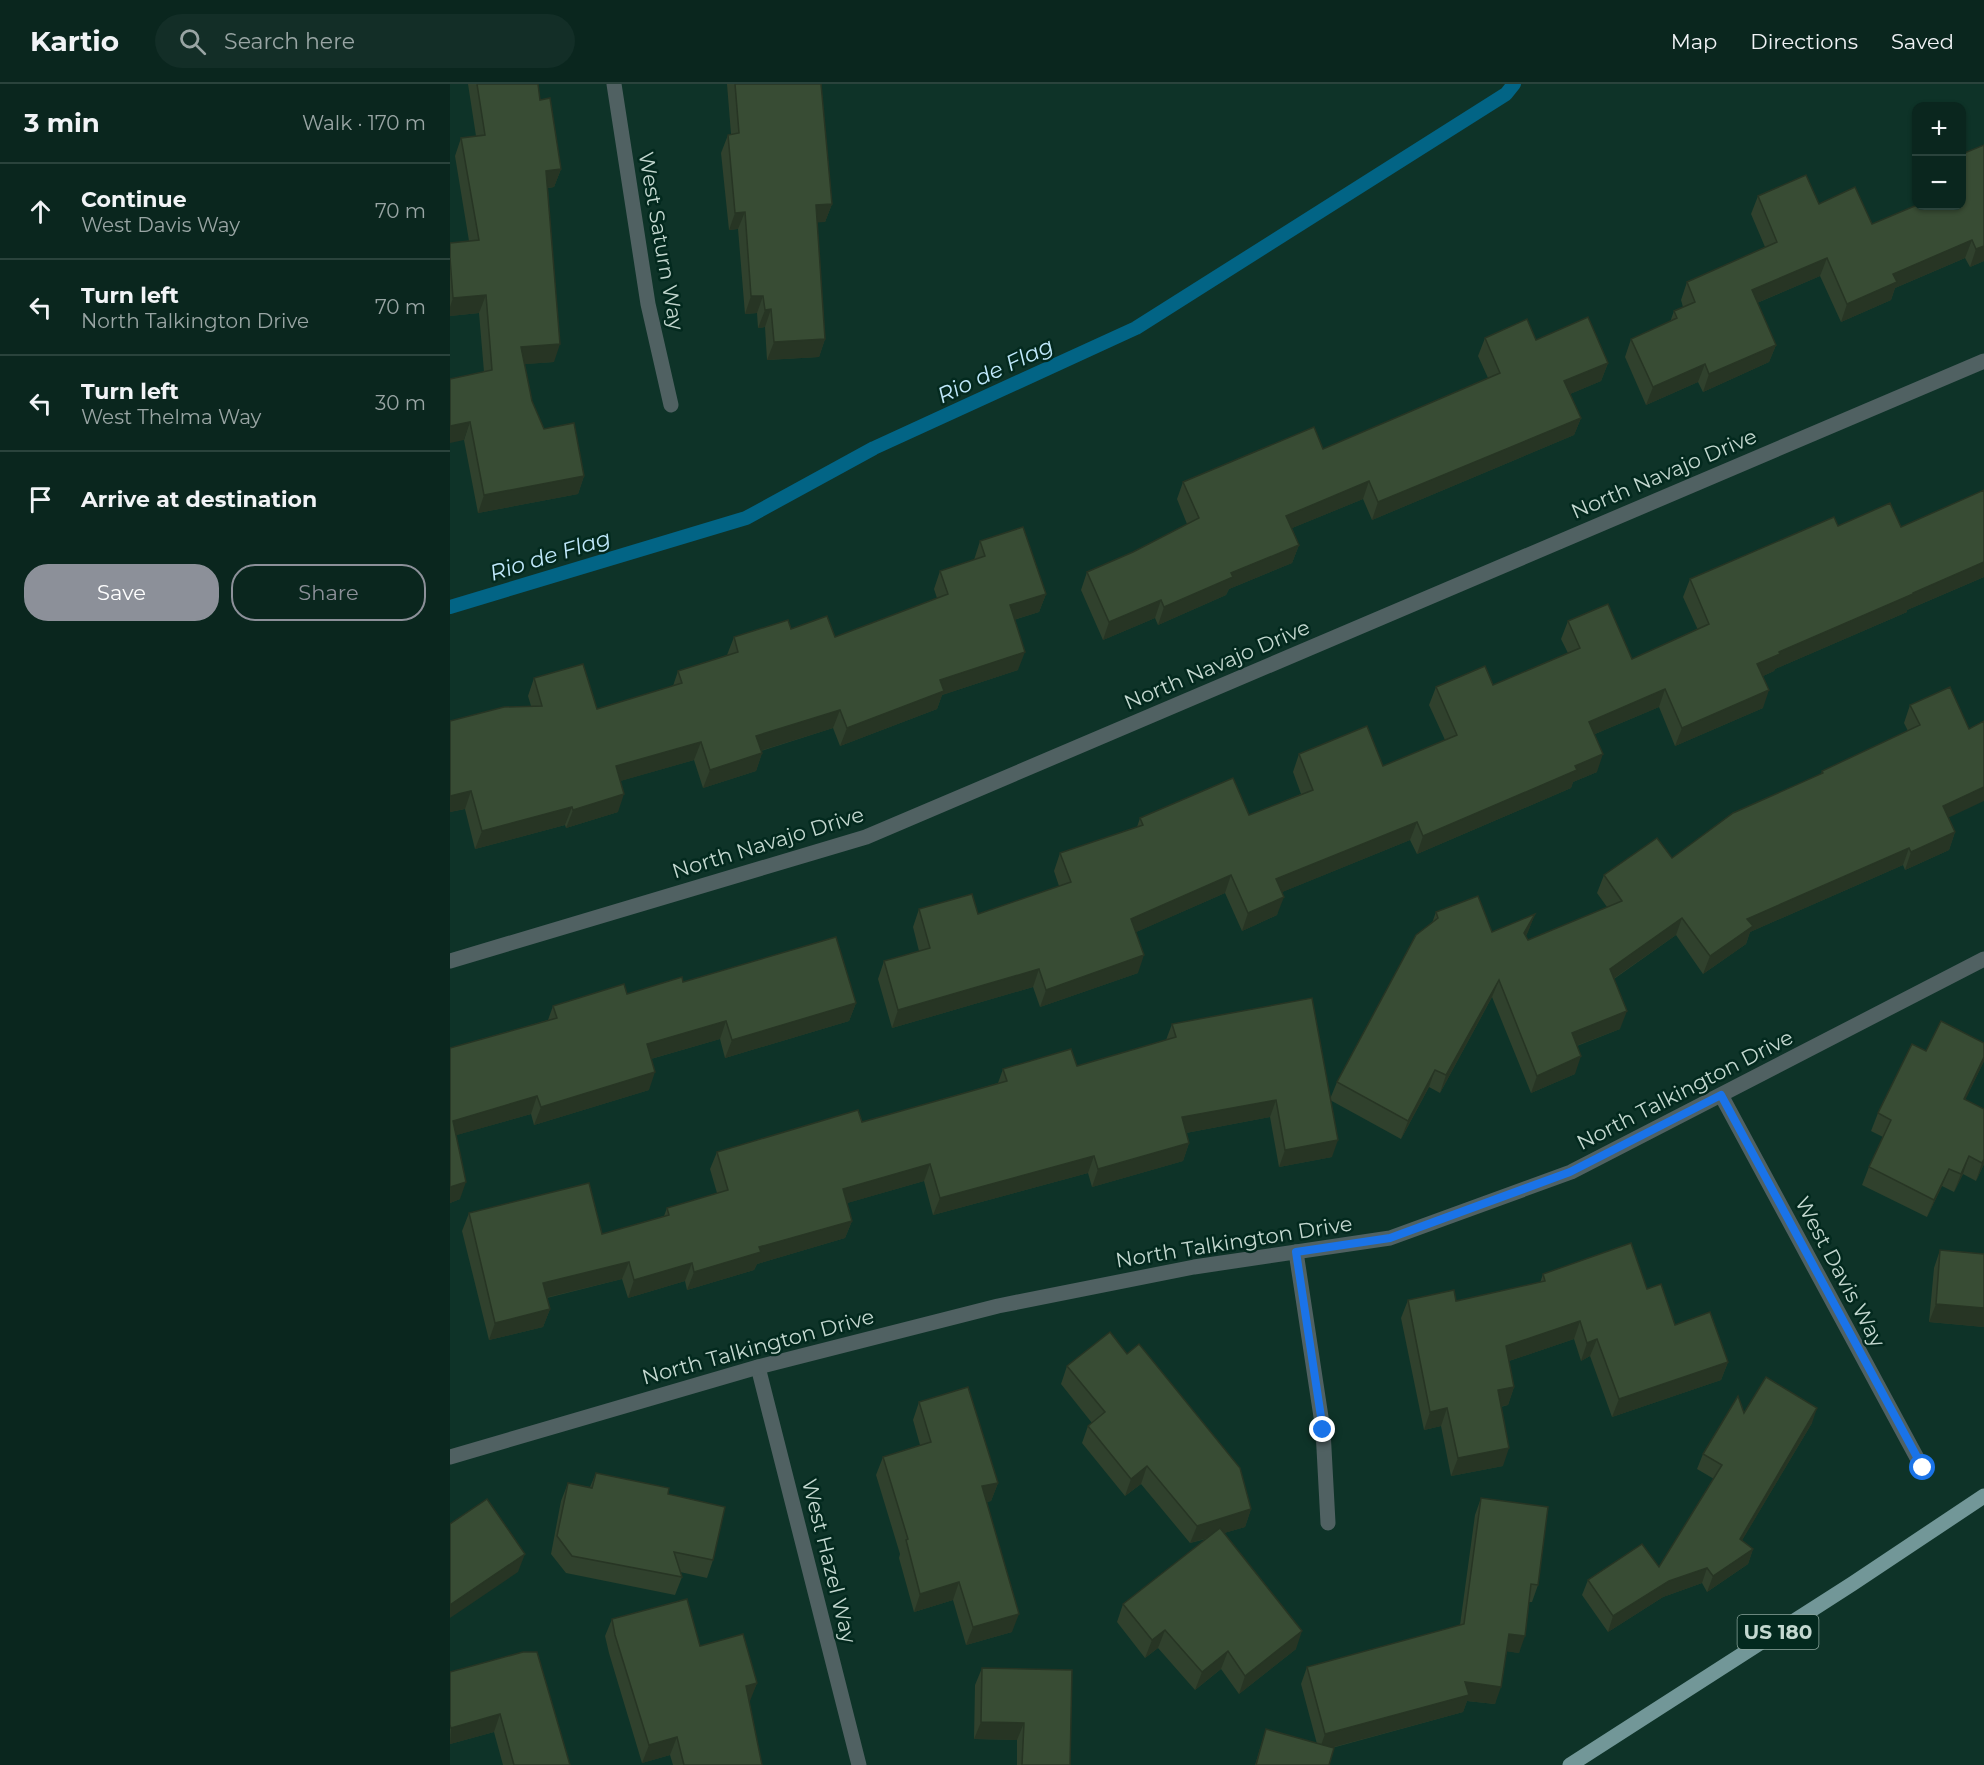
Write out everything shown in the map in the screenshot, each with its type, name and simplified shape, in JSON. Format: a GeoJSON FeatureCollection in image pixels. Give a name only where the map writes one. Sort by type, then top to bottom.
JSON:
{"type":"FeatureCollection","features":[{"type":"Feature","properties":{"kind":"main road","name":"US 180"},"geometry":{"type":"LineString","coordinates":[[1570,1765],[1842,1591],[1984,1496]]}},
{"type":"Feature","properties":{"kind":"street","name":"West Saturn Way"},"geometry":{"type":"LineString","coordinates":[[614,84],[648,304],[671,405]]}},
{"type":"Feature","properties":{"kind":"street","name":"North Navajo Drive"},"geometry":{"type":"LineString","coordinates":[[450,961],[866,837],[1984,361]]}},
{"type":"Feature","properties":{"kind":"street","name":"North Talkington Drive"},"geometry":{"type":"LineString","coordinates":[[450,1457],[758,1367],[998,1306],[1194,1267],[1390,1238],[1570,1172],[1984,959]]}},
{"type":"Feature","properties":{"kind":"street","name":"West Davis Way"},"geometry":{"type":"LineString","coordinates":[[1721,1095],[1923,1468]]}},
{"type":"Feature","properties":{"kind":"street"},"geometry":{"type":"LineString","coordinates":[[1296,1252],[1323,1430],[1328,1523]]}},
{"type":"Feature","properties":{"kind":"street","name":"West Hazel Way"},"geometry":{"type":"LineString","coordinates":[[758,1367],[859,1765]]}},
{"type":"Feature","properties":{"kind":"building"},"geometry":{"type":"Polygon","coordinates":[[[477,84],[538,84],[540,100],[550,98],[561,169],[546,171],[560,344],[521,347],[532,401],[544,429],[574,423],[584,476],[484,495],[470,422],[450,426],[450,379],[492,370],[486,295],[453,298],[450,258],[450,243],[479,240],[461,138],[485,135],[477,84]]]}},
{"type":"Feature","properties":{"kind":"building"},"geometry":{"type":"Polygon","coordinates":[[[735,84],[821,84],[832,204],[816,205],[825,339],[774,342],[771,309],[765,310],[763,296],[751,296],[745,212],[735,213],[728,135],[739,133],[735,84]]]}},
{"type":"Feature","properties":{"kind":"building"},"geometry":{"type":"Polygon","coordinates":[[[1984,145],[1984,246],[1976,249],[1972,240],[1893,274],[1897,282],[1847,304],[1827,258],[1752,290],[1776,345],[1709,374],[1705,364],[1653,387],[1631,339],[1677,318],[1674,311],[1695,302],[1687,282],[1777,242],[1758,196],[1806,175],[1819,204],[1855,187],[1872,224],[1912,207],[1912,210],[1966,210],[1966,152],[1984,145]]]}},
{"type":"Feature","properties":{"kind":"building"},"geometry":{"type":"Polygon","coordinates":[[[1588,317],[1608,363],[1564,381],[1581,418],[1378,502],[1369,481],[1286,516],[1299,545],[1231,573],[1233,577],[1164,607],[1161,600],[1109,622],[1087,572],[1133,552],[1199,518],[1183,482],[1314,427],[1323,449],[1500,373],[1485,338],[1527,319],[1536,340],[1588,317]]]}},
{"type":"Feature","properties":{"kind":"building"},"geometry":{"type":"Polygon","coordinates":[[[1984,490],[1984,562],[1779,652],[1780,654],[1757,664],[1769,690],[1682,728],[1665,689],[1589,722],[1603,754],[1575,766],[1577,770],[1423,836],[1417,822],[1276,879],[1284,897],[1248,913],[1231,875],[1131,919],[1144,955],[1046,990],[1039,969],[898,1010],[884,961],[930,948],[919,909],[972,894],[978,914],[1071,882],[1060,853],[1143,825],[1140,818],[1233,778],[1249,815],[1313,790],[1299,754],[1367,726],[1383,766],[1457,735],[1436,687],[1485,666],[1493,685],[1580,648],[1568,621],[1608,604],[1632,659],[1709,624],[1690,579],[1834,517],[1838,526],[1890,503],[1901,527],[1984,490]]]}},
{"type":"Feature","properties":{"kind":"building"},"geometry":{"type":"Polygon","coordinates":[[[1023,527],[1046,594],[1010,605],[1025,652],[940,680],[944,691],[847,728],[840,710],[756,736],[762,753],[710,770],[701,742],[616,766],[624,794],[573,810],[572,807],[482,831],[471,791],[450,796],[450,721],[504,707],[542,706],[534,678],[583,664],[597,709],[682,683],[678,671],[738,652],[734,637],[788,620],[791,629],[827,616],[835,637],[948,594],[940,571],[985,556],[980,541],[1023,527]]]}},
{"type":"Feature","properties":{"kind":"building"},"geometry":{"type":"Polygon","coordinates":[[[1950,687],[1969,729],[1984,721],[1984,787],[1943,806],[1955,832],[1911,852],[1909,848],[1747,919],[1753,926],[1710,956],[1682,918],[1610,969],[1627,1011],[1572,1033],[1581,1056],[1537,1076],[1499,980],[1446,1075],[1435,1070],[1408,1121],[1337,1082],[1416,935],[1438,918],[1436,912],[1478,896],[1492,932],[1535,914],[1524,933],[1528,940],[1622,901],[1604,875],[1657,838],[1672,858],[1733,813],[1823,773],[1822,771],[1920,725],[1910,705],[1950,687]]]}},
{"type":"Feature","properties":{"kind":"building"},"geometry":{"type":"Polygon","coordinates":[[[836,937],[856,1003],[732,1040],[726,1021],[647,1044],[655,1072],[541,1107],[537,1096],[453,1121],[466,1182],[450,1187],[450,1048],[557,1018],[553,1006],[624,984],[627,994],[682,977],[683,982],[836,937]]]}},
{"type":"Feature","properties":{"kind":"building"},"geometry":{"type":"Polygon","coordinates":[[[1312,998],[1338,1140],[1285,1150],[1276,1100],[1182,1117],[1189,1143],[1098,1169],[1094,1156],[940,1198],[930,1164],[843,1189],[852,1221],[759,1247],[761,1252],[694,1272],[692,1263],[634,1280],[629,1262],[543,1283],[550,1309],[495,1323],[469,1213],[589,1183],[602,1234],[669,1215],[667,1208],[728,1190],[717,1152],[858,1110],[862,1122],[1007,1081],[1003,1069],[1071,1049],[1077,1066],[1176,1037],[1172,1024],[1312,998]]]}},
{"type":"Feature","properties":{"kind":"building"},"geometry":{"type":"Polygon","coordinates":[[[1941,1021],[1984,1043],[1984,1057],[1964,1099],[1984,1109],[1984,1159],[1982,1163],[1969,1156],[1961,1174],[1949,1169],[1934,1200],[1869,1167],[1891,1120],[1878,1113],[1912,1044],[1926,1051],[1941,1021]]]}},
{"type":"Feature","properties":{"kind":"building"},"geometry":{"type":"Polygon","coordinates":[[[1631,1243],[1647,1289],[1661,1284],[1675,1325],[1710,1312],[1728,1362],[1619,1399],[1597,1339],[1587,1343],[1580,1321],[1506,1346],[1514,1387],[1498,1390],[1509,1448],[1458,1458],[1447,1408],[1430,1412],[1408,1300],[1454,1290],[1456,1301],[1545,1281],[1543,1274],[1631,1243]]]}},
{"type":"Feature","properties":{"kind":"building"},"geometry":{"type":"Polygon","coordinates":[[[1940,1250],[1984,1254],[1984,1308],[1936,1304],[1940,1250]]]}},
{"type":"Feature","properties":{"kind":"building"},"geometry":{"type":"Polygon","coordinates":[[[1110,1332],[1127,1354],[1139,1344],[1240,1468],[1251,1509],[1197,1526],[1147,1466],[1131,1479],[1088,1426],[1105,1412],[1067,1366],[1110,1332]]]}},
{"type":"Feature","properties":{"kind":"building"},"geometry":{"type":"Polygon","coordinates":[[[1766,1377],[1817,1408],[1740,1539],[1753,1549],[1713,1576],[1707,1568],[1669,1581],[1613,1616],[1588,1580],[1642,1544],[1659,1567],[1722,1465],[1703,1454],[1738,1396],[1744,1413],[1766,1377]]]}},
{"type":"Feature","properties":{"kind":"building"},"geometry":{"type":"Polygon","coordinates":[[[968,1387],[998,1483],[982,1486],[1019,1614],[973,1627],[959,1582],[920,1594],[906,1540],[908,1539],[883,1457],[931,1442],[919,1402],[968,1387]]]}},
{"type":"Feature","properties":{"kind":"building"},"geometry":{"type":"Polygon","coordinates":[[[596,1473],[669,1488],[668,1494],[725,1507],[713,1560],[674,1552],[682,1577],[572,1556],[557,1536],[568,1483],[592,1488],[596,1473]]]}},
{"type":"Feature","properties":{"kind":"building"},"geometry":{"type":"Polygon","coordinates":[[[1481,1498],[1548,1507],[1538,1585],[1531,1584],[1525,1636],[1509,1634],[1501,1687],[1465,1682],[1469,1695],[1325,1734],[1307,1667],[1464,1624],[1481,1498]]]}},
{"type":"Feature","properties":{"kind":"building"},"geometry":{"type":"Polygon","coordinates":[[[487,1499],[525,1554],[450,1605],[450,1524],[487,1499]]]}},
{"type":"Feature","properties":{"kind":"building"},"geometry":{"type":"Polygon","coordinates":[[[1220,1528],[1302,1631],[1245,1676],[1228,1651],[1202,1672],[1165,1630],[1152,1640],[1123,1604],[1220,1528]]]}},
{"type":"Feature","properties":{"kind":"building"},"geometry":{"type":"Polygon","coordinates":[[[687,1599],[700,1646],[743,1634],[757,1683],[746,1686],[762,1765],[684,1765],[677,1737],[649,1745],[612,1619],[687,1599]]]}},
{"type":"Feature","properties":{"kind":"building"},"geometry":{"type":"Polygon","coordinates":[[[523,1652],[537,1652],[570,1765],[514,1765],[500,1714],[451,1728],[450,1672],[523,1652]]]}},
{"type":"Feature","properties":{"kind":"building"},"geometry":{"type":"Polygon","coordinates":[[[982,1668],[1072,1670],[1070,1765],[1022,1765],[1024,1723],[981,1722],[982,1668]]]}},
{"type":"Feature","properties":{"kind":"building"},"geometry":{"type":"Polygon","coordinates":[[[1266,1729],[1334,1748],[1329,1765],[1256,1765],[1266,1729]]]}},
{"type":"Feature","properties":{"kind":"waterway","name":"Rio de Flag"},"geometry":{"type":"LineString","coordinates":[[450,607],[746,518],[874,448],[1136,328],[1506,94],[1514,84]]}},
{"type":"Feature","properties":{"kind":"route"},"geometry":{"type":"LineString","coordinates":[[1323,1430],[1296,1252],[1390,1238],[1570,1172],[1721,1095],[1923,1468]]}}]}
